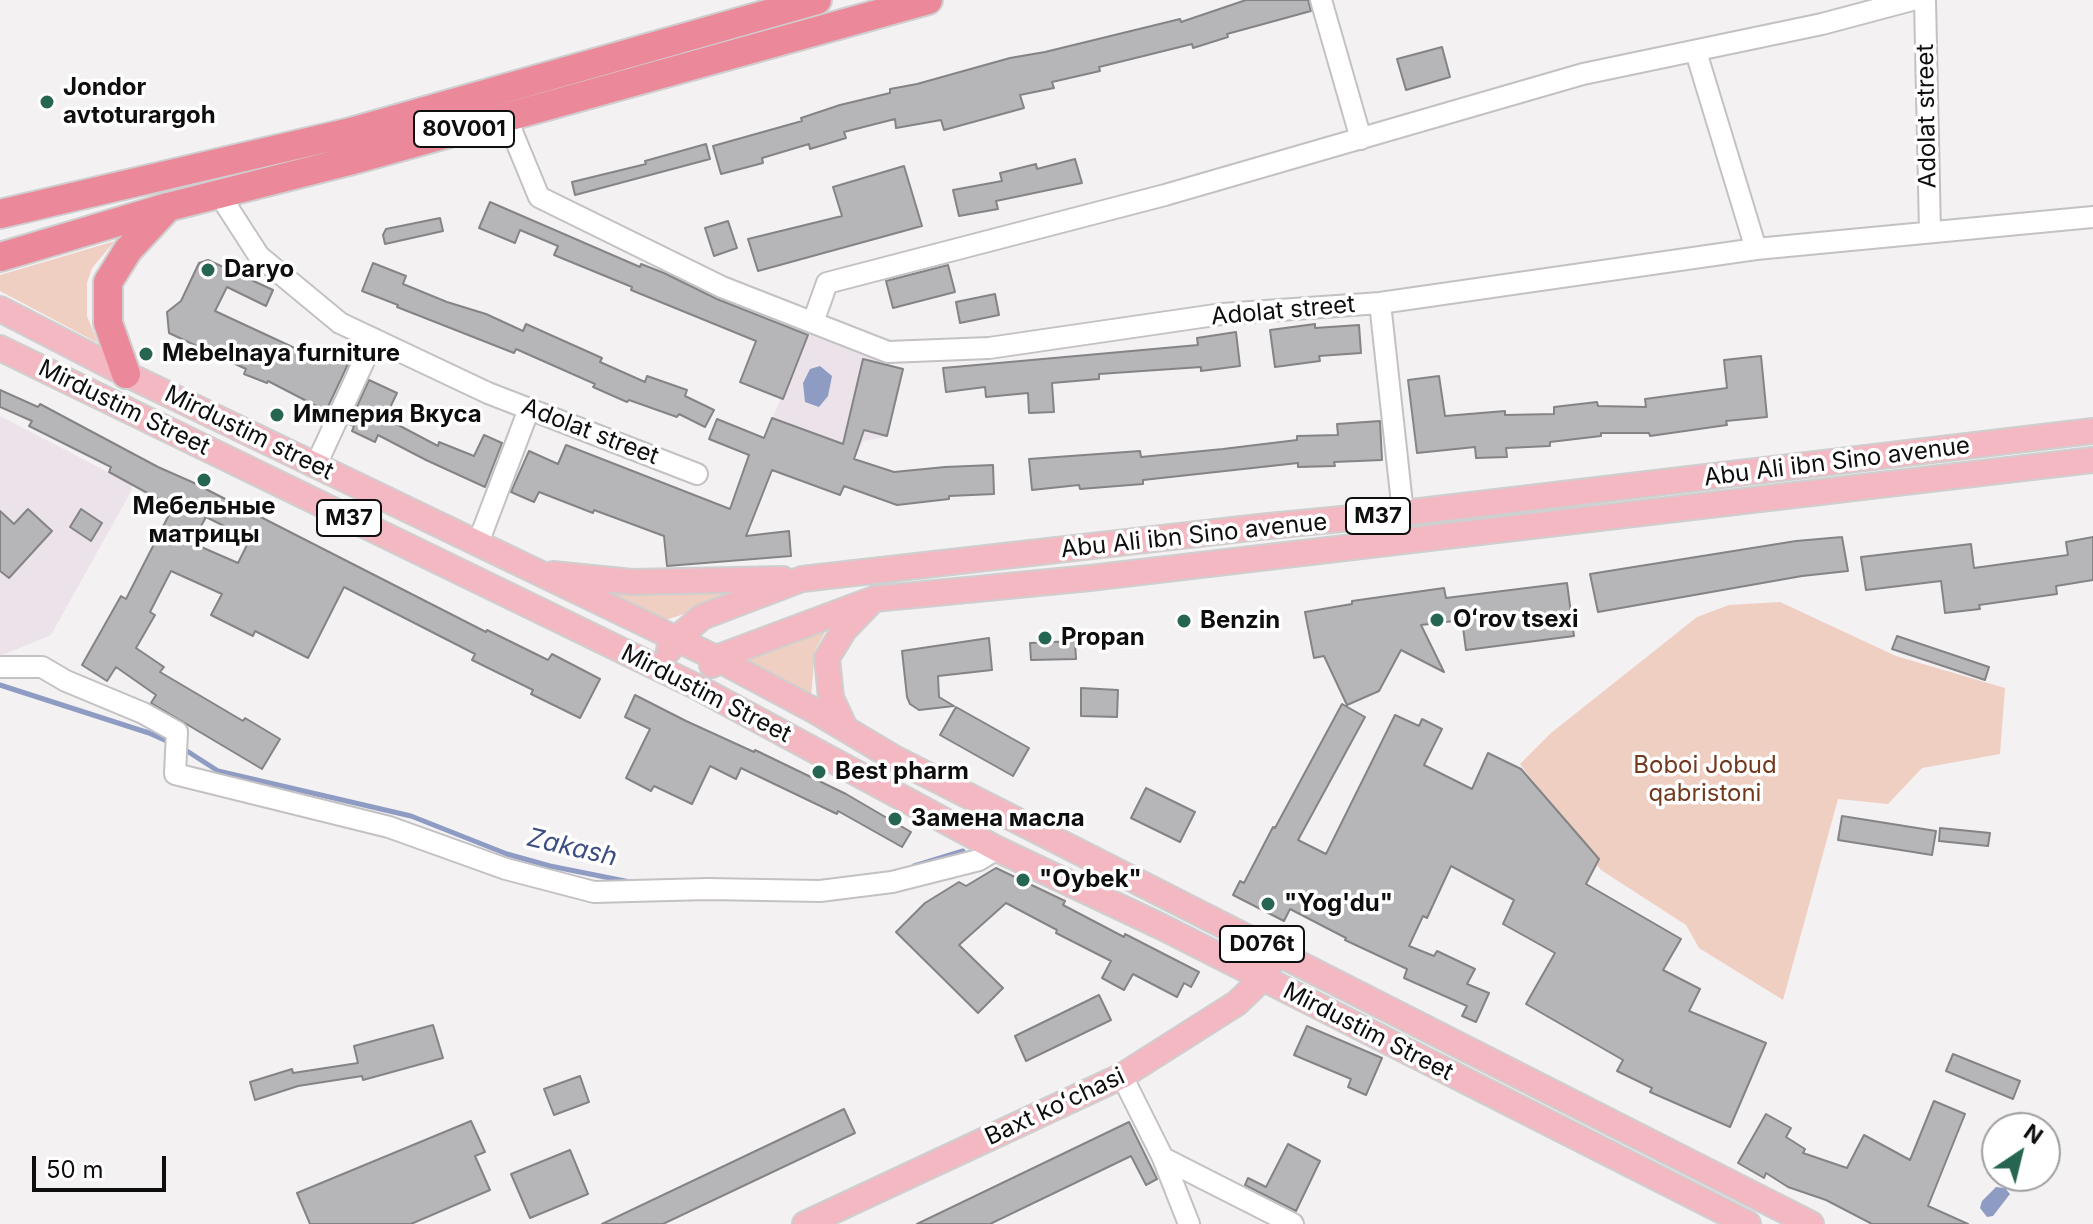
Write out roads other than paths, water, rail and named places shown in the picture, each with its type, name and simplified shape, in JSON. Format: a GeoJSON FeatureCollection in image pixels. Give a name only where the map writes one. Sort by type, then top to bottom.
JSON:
{"type":"FeatureCollection","features":[{"type":"Feature","properties":{"kind":"highway","name":"80V001"},"geometry":{"type":"LineString","coordinates":[[0,214],[351,132],[817,0]]}},
{"type":"Feature","properties":{"kind":"highway","name":"80V001"},"geometry":{"type":"LineString","coordinates":[[0,257],[168,207],[349,161],[928,0]]}},
{"type":"Feature","properties":{"kind":"highway"},"geometry":{"type":"LineString","coordinates":[[735,22],[739,51]]}},
{"type":"Feature","properties":{"kind":"highway"},"geometry":{"type":"LineString","coordinates":[[126,374],[108,323],[108,282],[128,250],[168,207]]}},
{"type":"Feature","properties":{"kind":"main road","name":"Mirdustim street"},"geometry":{"type":"LineString","coordinates":[[0,309],[126,374],[716,658]]}},
{"type":"Feature","properties":{"kind":"main road","name":"Mirdustim Street"},"geometry":{"type":"LineString","coordinates":[[0,348],[699,688],[997,849],[1162,927],[1748,1224]]}},
{"type":"Feature","properties":{"kind":"main road","name":"Abu Ali ibn Sino avenue"},"geometry":{"type":"LineString","coordinates":[[659,669],[676,639],[702,617],[802,579],[1403,513],[2093,431]]}},
{"type":"Feature","properties":{"kind":"main road","name":"Abu Ali ibn Sino avenue"},"geometry":{"type":"LineString","coordinates":[[716,658],[874,599],[1090,578],[2093,460]]}},
{"type":"Feature","properties":{"kind":"main road","name":"M37"},"geometry":{"type":"LineString","coordinates":[[537,572],[632,582],[802,579]]}},
{"type":"Feature","properties":{"kind":"main road"},"geometry":{"type":"LineString","coordinates":[[845,728],[831,698],[827,658],[844,630],[874,599]]}},
{"type":"Feature","properties":{"kind":"main road","name":"Mirdustim Street"},"geometry":{"type":"LineString","coordinates":[[716,658],[894,758],[1811,1224]]}},
{"type":"Feature","properties":{"kind":"main road"},"geometry":{"type":"LineString","coordinates":[[699,688],[716,658]]}},
{"type":"Feature","properties":{"kind":"main road","name":"Baxt koʻchasi"},"geometry":{"type":"LineString","coordinates":[[805,1224],[1122,1076],[1237,1003],[1262,979],[1278,952]]}},
{"type":"Feature","properties":{"kind":"street"},"geometry":{"type":"LineString","coordinates":[[1321,0],[1361,139]]}},
{"type":"Feature","properties":{"kind":"street"},"geometry":{"type":"LineString","coordinates":[[813,322],[827,283],[1165,195],[1583,74],[1822,24],[1912,0]]}},
{"type":"Feature","properties":{"kind":"street","name":"Adolat street"},"geometry":{"type":"LineString","coordinates":[[1925,0],[1930,232]]}},
{"type":"Feature","properties":{"kind":"street"},"geometry":{"type":"LineString","coordinates":[[1696,52],[1756,249]]}},
{"type":"Feature","properties":{"kind":"street","name":"Adolat street"},"geometry":{"type":"LineString","coordinates":[[506,117],[539,197],[722,287],[888,352],[989,348],[1222,314],[1380,303],[1756,249],[2093,217]]}},
{"type":"Feature","properties":{"kind":"street","name":"Adolat street"},"geometry":{"type":"LineString","coordinates":[[219,194],[259,256],[340,323],[488,393],[697,474]]}},
{"type":"Feature","properties":{"kind":"street"},"geometry":{"type":"LineString","coordinates":[[1380,303],[1403,513]]}},
{"type":"Feature","properties":{"kind":"street"},"geometry":{"type":"LineString","coordinates":[[316,465],[374,339]]}},
{"type":"Feature","properties":{"kind":"street"},"geometry":{"type":"LineString","coordinates":[[478,543],[529,409]]}},
{"type":"Feature","properties":{"kind":"street"},"geometry":{"type":"LineString","coordinates":[[0,667],[42,667],[177,732],[175,774],[389,827],[506,869],[594,892],[708,889],[820,891],[892,882],[979,860],[997,849]]}},
{"type":"Feature","properties":{"kind":"street"},"geometry":{"type":"LineString","coordinates":[[1122,1076],[1163,1158],[1189,1224]]}},
{"type":"Feature","properties":{"kind":"street"},"geometry":{"type":"LineString","coordinates":[[1163,1158],[1293,1224]]}},
{"type":"Feature","properties":{"kind":"water"},"geometry":{"type":"Polygon","coordinates":[[[820,366],[832,376],[828,396],[819,407],[805,402],[803,383],[810,369],[820,366]]]}},
{"type":"Feature","properties":{"kind":"water"},"geometry":{"type":"Polygon","coordinates":[[[1991,1192],[2010,1194],[1993,1216],[1987,1217],[1980,1208],[1991,1192]]]}},
{"type":"Feature","properties":{"kind":"waterway","name":"Zakash"},"geometry":{"type":"LineString","coordinates":[[0,685],[169,742]]}},
{"type":"Feature","properties":{"kind":"waterway","name":"Zakash"},"geometry":{"type":"LineString","coordinates":[[187,751],[218,771],[411,816],[507,854],[630,882]]}},
{"type":"Feature","properties":{"kind":"waterway","name":"Zakash"},"geometry":{"type":"LineString","coordinates":[[914,866],[963,851]]}},
{"type":"Feature","properties":{"kind":"place","name":"Jondor avtoturargoh"},"geometry":{"type":"Point","coordinates":[47,102]}},
{"type":"Feature","properties":{"kind":"place","name":"Daryo"},"geometry":{"type":"Point","coordinates":[208,270]}},
{"type":"Feature","properties":{"kind":"place","name":"Mebelnaya furniture"},"geometry":{"type":"Point","coordinates":[146,354]}},
{"type":"Feature","properties":{"kind":"place","name":"Империя Вкуса"},"geometry":{"type":"Point","coordinates":[277,415]}},
{"type":"Feature","properties":{"kind":"place","name":"Мебельные матрицы"},"geometry":{"type":"Point","coordinates":[204,480]}},
{"type":"Feature","properties":{"kind":"place","name":"Oʻrov tsexi"},"geometry":{"type":"Point","coordinates":[1437,620]}},
{"type":"Feature","properties":{"kind":"place","name":"Benzin"},"geometry":{"type":"Point","coordinates":[1184,621]}},
{"type":"Feature","properties":{"kind":"place","name":"Propan"},"geometry":{"type":"Point","coordinates":[1045,638]}},
{"type":"Feature","properties":{"kind":"place","name":"Best pharm"},"geometry":{"type":"Point","coordinates":[819,772]}},
{"type":"Feature","properties":{"kind":"place","name":"Замена масла"},"geometry":{"type":"Point","coordinates":[895,819]}},
{"type":"Feature","properties":{"kind":"place","name":"\"Oybek\""},"geometry":{"type":"Point","coordinates":[1023,880]}},
{"type":"Feature","properties":{"kind":"place","name":"\"Yog'du\""},"geometry":{"type":"Point","coordinates":[1268,904]}},
{"type":"Feature","properties":{"kind":"park label","name":"Boboi Jobud qabristoni"},"geometry":{"type":"Point","coordinates":[1705,780]}}]}
